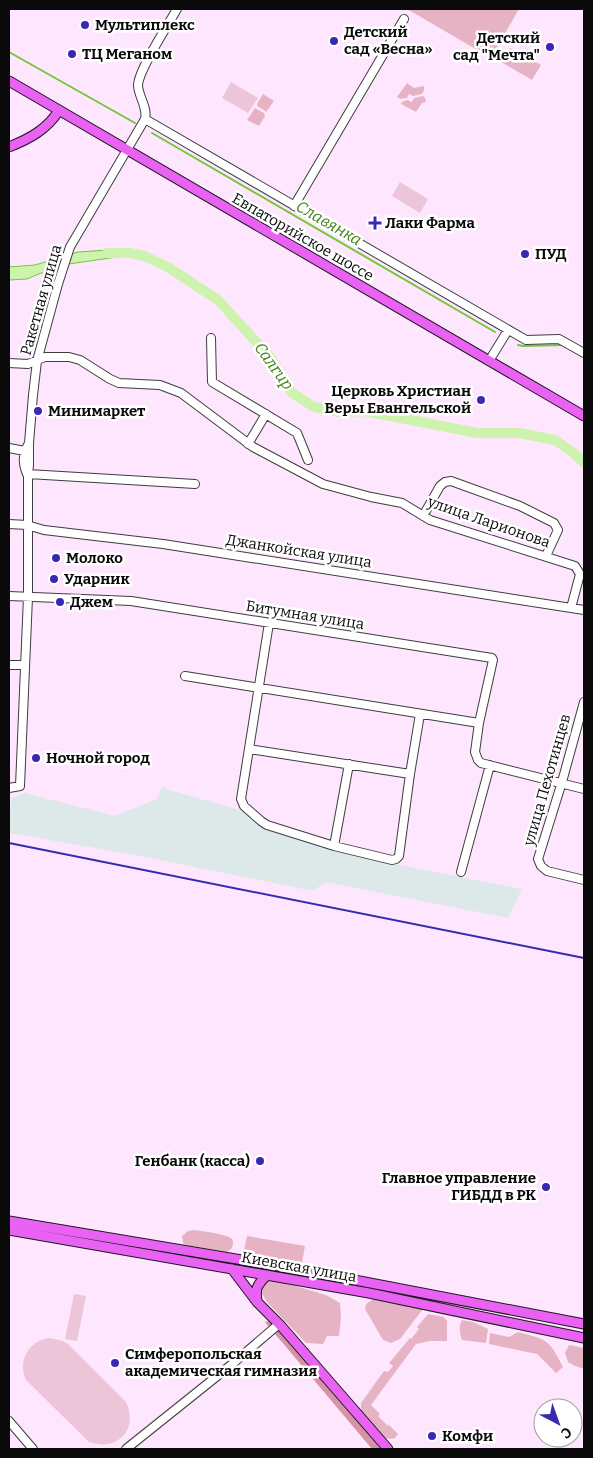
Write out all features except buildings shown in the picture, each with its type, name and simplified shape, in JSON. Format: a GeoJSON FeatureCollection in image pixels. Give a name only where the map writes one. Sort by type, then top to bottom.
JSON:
{"type":"FeatureCollection","features":[{"type":"Feature","properties":{"kind":"main road","name":"Евпаторийское шоссе"},"geometry":{"type":"LineString","coordinates":[[9,81],[584,416]]}},
{"type":"Feature","properties":{"kind":"main road"},"geometry":{"type":"LineString","coordinates":[[9,147],[46,127],[55,118],[59,110]]}},
{"type":"Feature","properties":{"kind":"main road","name":"Киевская улица"},"geometry":{"type":"LineString","coordinates":[[9,1220],[308,1271],[584,1323]]}},
{"type":"Feature","properties":{"kind":"main road","name":"Киевская улица"},"geometry":{"type":"LineString","coordinates":[[9,1230],[369,1293],[584,1338]]}},
{"type":"Feature","properties":{"kind":"main road"},"geometry":{"type":"LineString","coordinates":[[232,1269],[257,1302],[279,1324],[388,1449]]}},
{"type":"Feature","properties":{"kind":"main road"},"geometry":{"type":"LineString","coordinates":[[257,1302],[256,1288],[267,1275]]}},
{"type":"Feature","properties":{"kind":"street"},"geometry":{"type":"LineString","coordinates":[[177,9],[140,76],[139,89],[145,110],[145,118],[526,340],[559,339],[584,352]]}},
{"type":"Feature","properties":{"kind":"street"},"geometry":{"type":"LineString","coordinates":[[294,206],[404,19]]}},
{"type":"Feature","properties":{"kind":"street","name":"Ракетная улица"},"geometry":{"type":"LineString","coordinates":[[9,788],[20,786],[28,597],[29,443],[37,361],[70,246],[145,118]]}},
{"type":"Feature","properties":{"kind":"street"},"geometry":{"type":"LineString","coordinates":[[489,361],[508,330]]}},
{"type":"Feature","properties":{"kind":"street"},"geometry":{"type":"LineString","coordinates":[[211,338],[212,382],[297,432],[308,460]]}},
{"type":"Feature","properties":{"kind":"street","name":"улица Ларионова"},"geometry":{"type":"LineString","coordinates":[[9,363],[28,364],[45,357],[69,357],[80,360],[119,383],[160,385],[181,393],[248,444],[323,484],[402,503],[430,520],[573,565],[580,574],[572,608]]}},
{"type":"Feature","properties":{"kind":"street"},"geometry":{"type":"LineString","coordinates":[[248,444],[266,414]]}},
{"type":"Feature","properties":{"kind":"street","name":"Ракетная улица"},"geometry":{"type":"LineString","coordinates":[[28,474],[23,459],[24,451],[29,443]]}},
{"type":"Feature","properties":{"kind":"street"},"geometry":{"type":"LineString","coordinates":[[9,448],[24,451]]}},
{"type":"Feature","properties":{"kind":"street"},"geometry":{"type":"LineString","coordinates":[[28,474],[195,484]]}},
{"type":"Feature","properties":{"kind":"street"},"geometry":{"type":"LineString","coordinates":[[422,516],[440,486],[445,482],[451,481],[520,506],[554,524],[558,530],[546,556]]}},
{"type":"Feature","properties":{"kind":"street","name":"Джанкойская улица"},"geometry":{"type":"LineString","coordinates":[[9,524],[163,544],[584,610]]}},
{"type":"Feature","properties":{"kind":"street","name":"Битумная улица"},"geometry":{"type":"LineString","coordinates":[[9,596],[131,601],[492,658],[476,752],[481,763],[490,765]]}},
{"type":"Feature","properties":{"kind":"street"},"geometry":{"type":"LineString","coordinates":[[269,623],[241,799],[244,806],[267,825],[334,846],[392,860],[398,858],[420,714]]}},
{"type":"Feature","properties":{"kind":"street"},"geometry":{"type":"LineString","coordinates":[[9,665],[24,665]]}},
{"type":"Feature","properties":{"kind":"street"},"geometry":{"type":"LineString","coordinates":[[185,676],[480,723]]}},
{"type":"Feature","properties":{"kind":"street","name":"улица Пехотинцев"},"geometry":{"type":"LineString","coordinates":[[584,702],[538,859],[541,866],[547,871],[584,880]]}},
{"type":"Feature","properties":{"kind":"street"},"geometry":{"type":"LineString","coordinates":[[249,749],[410,774]]}},
{"type":"Feature","properties":{"kind":"street"},"geometry":{"type":"LineString","coordinates":[[334,846],[349,764]]}},
{"type":"Feature","properties":{"kind":"street"},"geometry":{"type":"LineString","coordinates":[[461,872],[490,765],[584,788]]}},
{"type":"Feature","properties":{"kind":"street"},"geometry":{"type":"LineString","coordinates":[[455,1311],[457,1299]]}},
{"type":"Feature","properties":{"kind":"street"},"geometry":{"type":"LineString","coordinates":[[126,1449],[279,1324]]}},
{"type":"Feature","properties":{"kind":"street"},"geometry":{"type":"LineString","coordinates":[[9,1422],[34,1449]]}},
{"type":"Feature","properties":{"kind":"shaded area"},"geometry":{"type":"Polygon","coordinates":[[[407,9],[519,9],[491,58],[407,9]]]}},
{"type":"Feature","properties":{"kind":"shaded area"},"geometry":{"type":"Polygon","coordinates":[[[510,48],[541,65],[532,80],[501,62],[510,48]]]}},
{"type":"Feature","properties":{"kind":"shaded area"},"geometry":{"type":"Polygon","coordinates":[[[231,82],[258,98],[248,113],[222,98],[231,82]]]}},
{"type":"Feature","properties":{"kind":"shaded area"},"geometry":{"type":"Polygon","coordinates":[[[407,83],[414,88],[424,86],[422,94],[413,96],[409,94],[407,98],[400,99],[397,97],[407,83]]]}},
{"type":"Feature","properties":{"kind":"shaded area"},"geometry":{"type":"Polygon","coordinates":[[[263,94],[274,101],[266,112],[257,106],[263,94]]]}},
{"type":"Feature","properties":{"kind":"shaded area"},"geometry":{"type":"Polygon","coordinates":[[[423,96],[426,102],[422,103],[416,112],[401,104],[407,100],[412,102],[414,98],[423,96]]]}},
{"type":"Feature","properties":{"kind":"shaded area"},"geometry":{"type":"Polygon","coordinates":[[[255,108],[264,113],[265,116],[259,126],[247,120],[255,108]]]}},
{"type":"Feature","properties":{"kind":"shaded area"},"geometry":{"type":"Polygon","coordinates":[[[400,182],[428,199],[420,213],[392,196],[400,182]]]}},
{"type":"Feature","properties":{"kind":"shaded area"},"geometry":{"type":"Polygon","coordinates":[[[123,249],[117,257],[55,266],[45,273],[27,279],[9,280],[9,267],[35,265],[78,252],[123,249]]]}},
{"type":"Feature","properties":{"kind":"shaded area"},"geometry":{"type":"Polygon","coordinates":[[[162,786],[169,790],[243,811],[264,829],[364,858],[522,889],[508,918],[326,882],[313,891],[141,856],[9,833],[9,815],[12,798],[25,793],[115,816],[157,799],[162,786]]]}},
{"type":"Feature","properties":{"kind":"shaded area"},"geometry":{"type":"Polygon","coordinates":[[[194,1230],[230,1237],[233,1241],[232,1248],[227,1252],[183,1243],[182,1236],[188,1231],[194,1230]]]}},
{"type":"Feature","properties":{"kind":"shaded area"},"geometry":{"type":"Polygon","coordinates":[[[247,1236],[305,1246],[302,1262],[299,1265],[252,1258],[244,1250],[247,1236]]]}},
{"type":"Feature","properties":{"kind":"shaded area"},"geometry":{"type":"Polygon","coordinates":[[[268,1278],[326,1295],[340,1303],[339,1336],[327,1336],[323,1344],[306,1343],[267,1302],[261,1292],[262,1285],[268,1278]]]}},
{"type":"Feature","properties":{"kind":"shaded area"},"geometry":{"type":"Polygon","coordinates":[[[74,1294],[86,1296],[77,1341],[65,1339],[74,1294]]]}},
{"type":"Feature","properties":{"kind":"shaded area"},"geometry":{"type":"Polygon","coordinates":[[[373,1299],[423,1309],[400,1339],[391,1343],[383,1340],[365,1309],[366,1304],[373,1299]]]}},
{"type":"Feature","properties":{"kind":"shaded area"},"geometry":{"type":"Polygon","coordinates":[[[428,1314],[444,1317],[447,1321],[447,1341],[430,1341],[416,1344],[371,1405],[380,1414],[378,1416],[398,1434],[395,1438],[384,1438],[361,1411],[361,1403],[384,1371],[388,1372],[393,1366],[389,1363],[419,1329],[417,1327],[428,1314]]]}},
{"type":"Feature","properties":{"kind":"shaded area"},"geometry":{"type":"Polygon","coordinates":[[[274,1320],[385,1449],[372,1449],[265,1322],[274,1320]]]}},
{"type":"Feature","properties":{"kind":"shaded area"},"geometry":{"type":"Polygon","coordinates":[[[462,1320],[473,1322],[488,1329],[486,1343],[462,1340],[460,1328],[462,1320]]]}},
{"type":"Feature","properties":{"kind":"shaded area"},"geometry":{"type":"Polygon","coordinates":[[[518,1332],[547,1342],[563,1367],[556,1373],[537,1354],[489,1344],[490,1333],[509,1337],[518,1332]]]}},
{"type":"Feature","properties":{"kind":"shaded area"},"geometry":{"type":"Polygon","coordinates":[[[50,1338],[63,1341],[69,1345],[126,1402],[130,1421],[123,1436],[116,1441],[108,1444],[89,1442],[26,1380],[23,1366],[27,1353],[36,1343],[50,1338]]]}},
{"type":"Feature","properties":{"kind":"shaded area"},"geometry":{"type":"Polygon","coordinates":[[[569,1345],[584,1348],[584,1369],[568,1362],[565,1353],[569,1345]]]}},
{"type":"Feature","properties":{"kind":"waterway","name":"Славянка"},"geometry":{"type":"LineString","coordinates":[[9,52],[135,123]]}},
{"type":"Feature","properties":{"kind":"waterway","name":"Славянка"},"geometry":{"type":"LineString","coordinates":[[152,133],[495,332]]}},
{"type":"Feature","properties":{"kind":"waterway","name":"Салгир"},"geometry":{"type":"LineString","coordinates":[[107,253],[130,253],[144,256],[168,267],[218,300],[271,358],[291,392],[314,407],[339,412],[365,411],[477,433],[519,433],[555,440],[584,463]]}},
{"type":"Feature","properties":{"kind":"waterway","name":"Славянка"},"geometry":{"type":"LineString","coordinates":[[518,345],[563,345]]}},
{"type":"Feature","properties":{"kind":"railway"},"geometry":{"type":"LineString","coordinates":[[9,843],[584,958]]}},
{"type":"Feature","properties":{"kind":"place","name":"Мультиплекс"},"geometry":{"type":"Point","coordinates":[85,25]}},
{"type":"Feature","properties":{"kind":"place","name":"Детский сад «Весна»"},"geometry":{"type":"Point","coordinates":[334,41]}},
{"type":"Feature","properties":{"kind":"place","name":"Детский сад \"Мечта\""},"geometry":{"type":"Point","coordinates":[550,47]}},
{"type":"Feature","properties":{"kind":"place","name":"ТЦ Меганом"},"geometry":{"type":"Point","coordinates":[72,54]}},
{"type":"Feature","properties":{"kind":"place","name":"Лаки Фарма"},"geometry":{"type":"Point","coordinates":[375,223]}},
{"type":"Feature","properties":{"kind":"place","name":"ПУД"},"geometry":{"type":"Point","coordinates":[525,254]}},
{"type":"Feature","properties":{"kind":"place","name":"Церковь Христиан Веры Евангельской"},"geometry":{"type":"Point","coordinates":[481,400]}},
{"type":"Feature","properties":{"kind":"place","name":"Минимаркет"},"geometry":{"type":"Point","coordinates":[38,411]}},
{"type":"Feature","properties":{"kind":"place","name":"Молоко"},"geometry":{"type":"Point","coordinates":[56,558]}},
{"type":"Feature","properties":{"kind":"place","name":"Ударник"},"geometry":{"type":"Point","coordinates":[54,579]}},
{"type":"Feature","properties":{"kind":"place","name":"Джем"},"geometry":{"type":"Point","coordinates":[60,602]}},
{"type":"Feature","properties":{"kind":"place","name":"Ночной город"},"geometry":{"type":"Point","coordinates":[36,758]}},
{"type":"Feature","properties":{"kind":"place","name":"Генбанк (касса)"},"geometry":{"type":"Point","coordinates":[260,1161]}},
{"type":"Feature","properties":{"kind":"place","name":"Главное управление ГИБДД в РК"},"geometry":{"type":"Point","coordinates":[546,1187]}},
{"type":"Feature","properties":{"kind":"place","name":"Симферопольская академическая гимназия"},"geometry":{"type":"Point","coordinates":[115,1363]}},
{"type":"Feature","properties":{"kind":"place","name":"Комфи"},"geometry":{"type":"Point","coordinates":[432,1436]}}]}
